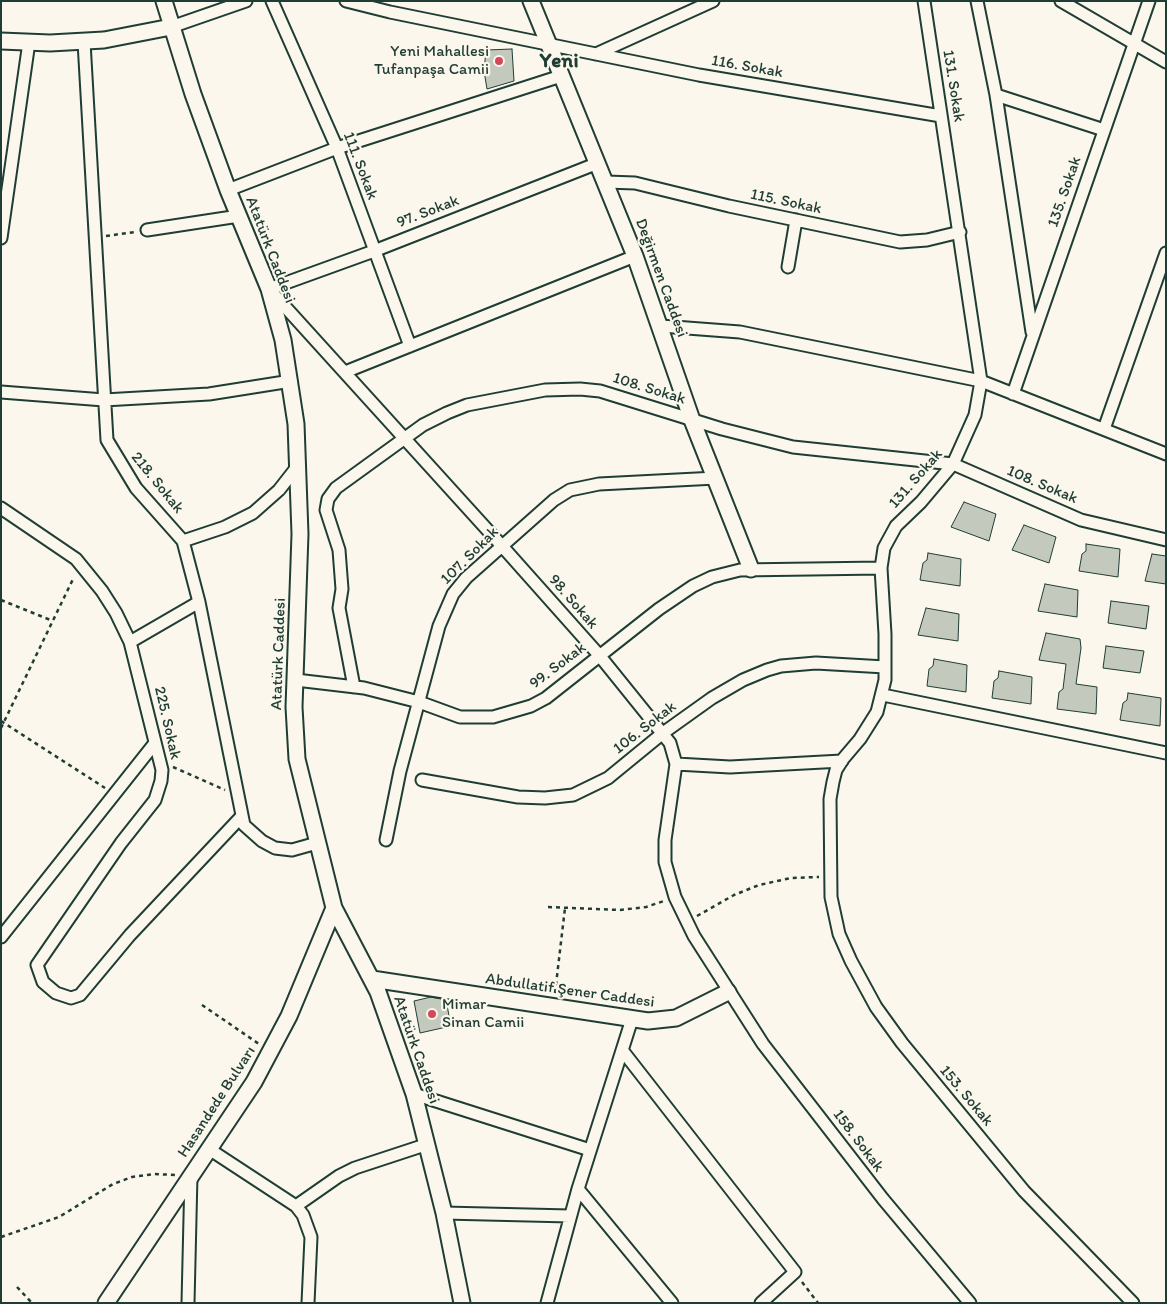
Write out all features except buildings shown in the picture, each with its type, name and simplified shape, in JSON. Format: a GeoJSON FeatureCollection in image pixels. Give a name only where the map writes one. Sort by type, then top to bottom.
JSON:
{"type":"FeatureCollection","features":[{"type":"Feature","properties":{"kind":"street","name":"Atatürk Caddesi"},"geometry":{"type":"LineString","coordinates":[[164,1],[171,27],[228,190],[269,288],[277,314],[291,381],[296,424],[300,534],[295,715],[297,759],[334,908],[372,979],[392,1026],[414,1094],[444,1213],[462,1303]]}},
{"type":"Feature","properties":{"kind":"street"},"geometry":{"type":"LineString","coordinates":[[1,41],[84,42],[122,38],[171,27],[246,1]]}},
{"type":"Feature","properties":{"kind":"street","name":"111. Sokak"},"geometry":{"type":"LineString","coordinates":[[272,1],[337,148],[410,346]]}},
{"type":"Feature","properties":{"kind":"street","name":"116. Sokak"},"geometry":{"type":"LineString","coordinates":[[346,1],[390,12],[596,54],[762,86],[941,116]]}},
{"type":"Feature","properties":{"kind":"street","name":"Değirmen Caddesi"},"geometry":{"type":"LineString","coordinates":[[531,1],[635,256],[661,326],[692,420],[751,569]]}},
{"type":"Feature","properties":{"kind":"street"},"geometry":{"type":"LineString","coordinates":[[596,54],[713,1]]}},
{"type":"Feature","properties":{"kind":"street","name":"131. Sokak"},"geometry":{"type":"LineString","coordinates":[[830,876],[830,800],[836,770],[868,728],[883,695],[885,667],[881,568],[889,535],[953,464],[975,415],[981,382],[924,1]]}},
{"type":"Feature","properties":{"kind":"street"},"geometry":{"type":"LineString","coordinates":[[977,1],[996,95],[1033,336]]}},
{"type":"Feature","properties":{"kind":"street"},"geometry":{"type":"LineString","coordinates":[[1061,1],[1133,45],[1166,62]]}},
{"type":"Feature","properties":{"kind":"street","name":"135. Sokak"},"geometry":{"type":"LineString","coordinates":[[1013,394],[1149,1]]}},
{"type":"Feature","properties":{"kind":"street"},"geometry":{"type":"LineString","coordinates":[[1,238],[29,42]]}},
{"type":"Feature","properties":{"kind":"street","name":"218. Sokak"},"geometry":{"type":"LineString","coordinates":[[84,42],[107,440],[114,455],[136,488],[183,542],[199,602],[241,817],[249,831],[275,848],[292,850],[317,843]]}},
{"type":"Feature","properties":{"kind":"street"},"geometry":{"type":"LineString","coordinates":[[228,190],[337,148],[561,76]]}},
{"type":"Feature","properties":{"kind":"street"},"geometry":{"type":"LineString","coordinates":[[996,95],[1104,130]]}},
{"type":"Feature","properties":{"kind":"street","name":"97. Sokak"},"geometry":{"type":"LineString","coordinates":[[269,288],[374,251],[598,163]]}},
{"type":"Feature","properties":{"kind":"street","name":"115. Sokak"},"geometry":{"type":"LineString","coordinates":[[606,182],[635,183],[900,242],[927,240],[960,232]]}},
{"type":"Feature","properties":{"kind":"street"},"geometry":{"type":"LineString","coordinates":[[147,230],[239,216]]}},
{"type":"Feature","properties":{"kind":"street"},"geometry":{"type":"LineString","coordinates":[[788,267],[796,220]]}},
{"type":"Feature","properties":{"kind":"street"},"geometry":{"type":"LineString","coordinates":[[1104,430],[1166,253]]}},
{"type":"Feature","properties":{"kind":"street"},"geometry":{"type":"LineString","coordinates":[[345,372],[635,256]]}},
{"type":"Feature","properties":{"kind":"street","name":"98. Sokak"},"geometry":{"type":"LineString","coordinates":[[269,288],[502,546],[598,655],[663,733],[673,750],[676,764],[664,851],[667,872],[675,898],[687,922],[728,992]]}},
{"type":"Feature","properties":{"kind":"street"},"geometry":{"type":"LineString","coordinates":[[661,326],[740,332],[981,382],[1166,454]]}},
{"type":"Feature","properties":{"kind":"street"},"geometry":{"type":"LineString","coordinates":[[1,392],[104,400],[210,394],[291,381]]}},
{"type":"Feature","properties":{"kind":"street","name":"108. Sokak"},"geometry":{"type":"LineString","coordinates":[[354,687],[339,608],[342,589],[339,550],[326,510],[328,499],[336,488],[423,425],[467,405],[545,390],[580,389],[600,391],[692,420],[793,447],[953,464],[1081,520],[1166,540]]}},
{"type":"Feature","properties":{"kind":"street"},"geometry":{"type":"LineString","coordinates":[[183,542],[226,526],[253,513],[278,490],[297,467]]}},
{"type":"Feature","properties":{"kind":"street","name":"107. Sokak"},"geometry":{"type":"LineString","coordinates":[[386,840],[400,771],[439,626],[453,594],[466,578],[554,500],[570,490],[584,485],[716,478]]}},
{"type":"Feature","properties":{"kind":"street","name":"225. Sokak"},"geometry":{"type":"LineString","coordinates":[[1,508],[61,547],[80,564],[102,591],[130,642],[160,762],[161,781],[155,800],[121,843],[37,965],[39,975],[49,989],[71,998],[80,995],[130,935],[241,817]]}},
{"type":"Feature","properties":{"kind":"street","name":"99. Sokak"},"geometry":{"type":"LineString","coordinates":[[296,680],[354,687],[419,702],[467,717],[493,717],[514,712],[546,698],[598,655],[693,586],[725,573],[751,569],[881,568]]}},
{"type":"Feature","properties":{"kind":"street"},"geometry":{"type":"LineString","coordinates":[[130,642],[199,602]]}},
{"type":"Feature","properties":{"kind":"street","name":"106. Sokak"},"geometry":{"type":"LineString","coordinates":[[422,780],[518,797],[545,798],[573,795],[608,778],[663,733],[712,698],[744,680],[767,670],[781,666],[816,663],[885,667]]}},
{"type":"Feature","properties":{"kind":"street"},"geometry":{"type":"LineString","coordinates":[[883,695],[1166,753]]}},
{"type":"Feature","properties":{"kind":"street"},"geometry":{"type":"LineString","coordinates":[[1,937],[155,744]]}},
{"type":"Feature","properties":{"kind":"street"},"geometry":{"type":"LineString","coordinates":[[676,764],[730,767],[842,760]]}},
{"type":"Feature","properties":{"kind":"street","name":"153. Sokak"},"geometry":{"type":"LineString","coordinates":[[830,876],[834,913],[843,943],[864,985],[902,1044],[1024,1191],[1133,1303]]}},
{"type":"Feature","properties":{"kind":"street","name":"Hasandede Bulvarı"},"geometry":{"type":"LineString","coordinates":[[106,1303],[209,1149],[270,1052],[307,976],[334,908]]}},
{"type":"Feature","properties":{"kind":"street","name":"Abdullatif Şener Caddesi"},"geometry":{"type":"LineString","coordinates":[[372,979],[648,1021],[676,1018],[728,992]]}},
{"type":"Feature","properties":{"kind":"street","name":"158. Sokak"},"geometry":{"type":"LineString","coordinates":[[728,992],[763,1044],[883,1199],[970,1303]]}},
{"type":"Feature","properties":{"kind":"street"},"geometry":{"type":"LineString","coordinates":[[547,1303],[578,1189],[632,1019]]}},
{"type":"Feature","properties":{"kind":"street"},"geometry":{"type":"LineString","coordinates":[[622,1050],[796,1272],[760,1303]]}},
{"type":"Feature","properties":{"kind":"street"},"geometry":{"type":"LineString","coordinates":[[414,1094],[590,1150]]}},
{"type":"Feature","properties":{"kind":"street"},"geometry":{"type":"LineString","coordinates":[[296,1206],[339,1176],[355,1168],[428,1144]]}},
{"type":"Feature","properties":{"kind":"street"},"geometry":{"type":"LineString","coordinates":[[209,1149],[296,1206],[304,1215],[311,1237],[308,1303]]}},
{"type":"Feature","properties":{"kind":"street"},"geometry":{"type":"LineString","coordinates":[[188,1303],[191,1175]]}},
{"type":"Feature","properties":{"kind":"street"},"geometry":{"type":"LineString","coordinates":[[578,1189],[672,1303]]}},
{"type":"Feature","properties":{"kind":"street"},"geometry":{"type":"LineString","coordinates":[[444,1213],[570,1216]]}},
{"type":"Feature","properties":{"kind":"path"},"geometry":{"type":"LineString","coordinates":[[96,238],[147,230]]}},
{"type":"Feature","properties":{"kind":"path"},"geometry":{"type":"LineString","coordinates":[[1,728],[80,564]]}},
{"type":"Feature","properties":{"kind":"path"},"geometry":{"type":"LineString","coordinates":[[1,600],[53,621]]}},
{"type":"Feature","properties":{"kind":"path"},"geometry":{"type":"LineString","coordinates":[[3,721],[114,795]]}},
{"type":"Feature","properties":{"kind":"path"},"geometry":{"type":"LineString","coordinates":[[160,762],[237,796]]}},
{"type":"Feature","properties":{"kind":"path"},"geometry":{"type":"LineString","coordinates":[[687,922],[734,895],[759,885],[791,878],[830,876]]}},
{"type":"Feature","properties":{"kind":"path"},"geometry":{"type":"LineString","coordinates":[[548,907],[620,910],[646,907],[675,898]]}},
{"type":"Feature","properties":{"kind":"path"},"geometry":{"type":"LineString","coordinates":[[554,1007],[565,908]]}},
{"type":"Feature","properties":{"kind":"path"},"geometry":{"type":"LineString","coordinates":[[202,1005],[270,1052]]}},
{"type":"Feature","properties":{"kind":"path"},"geometry":{"type":"LineString","coordinates":[[1,1236],[59,1217],[113,1184],[132,1177],[154,1174],[191,1175]]}},
{"type":"Feature","properties":{"kind":"path"},"geometry":{"type":"LineString","coordinates":[[796,1272],[818,1303]]}},
{"type":"Feature","properties":{"kind":"path"},"geometry":{"type":"LineString","coordinates":[[16,1287],[32,1303]]}},
{"type":"Feature","properties":{"kind":"place","name":"Yeni Mahallesi Tufanpaşa Camii"},"geometry":{"type":"Point","coordinates":[499,61]}},
{"type":"Feature","properties":{"kind":"place","name":"Mimar Sinan Camii"},"geometry":{"type":"Point","coordinates":[432,1014]}},
{"type":"Feature","properties":{"kind":"district","name":"Yeni"},"geometry":{"type":"Point","coordinates":[559,62]}}]}
